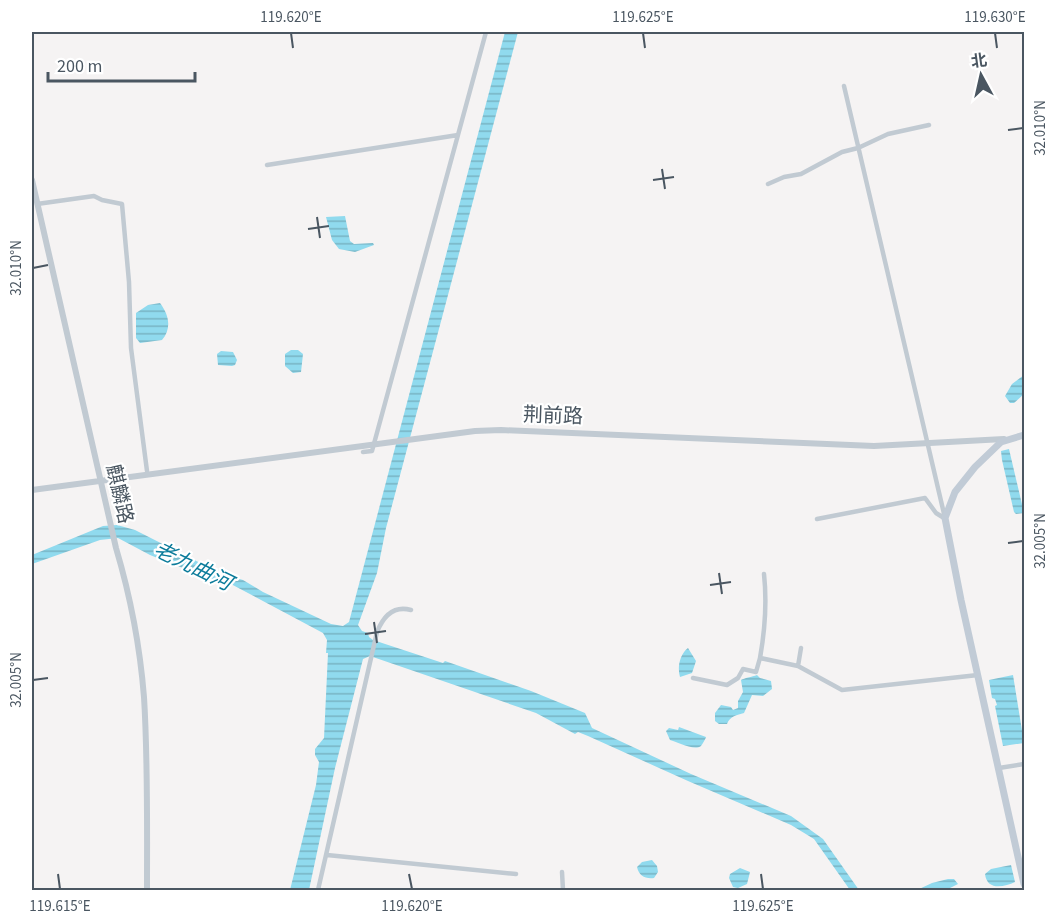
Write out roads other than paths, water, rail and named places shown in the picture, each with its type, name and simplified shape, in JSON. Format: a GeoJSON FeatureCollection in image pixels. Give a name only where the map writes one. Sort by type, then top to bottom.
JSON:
{"type":"FeatureCollection","features":[{"type":"Feature","properties":{"kind":"main road"},"geometry":{"type":"LineString","coordinates":[[1024,435],[1008,439],[992,449],[963,479],[955,492],[945,518],[1024,884]]}},
{"type":"Feature","properties":{"kind":"street"},"geometry":{"type":"LineString","coordinates":[[363,452],[372,452],[486,32]]}},
{"type":"Feature","properties":{"kind":"street"},"geometry":{"type":"LineString","coordinates":[[844,86],[945,518]]}},
{"type":"Feature","properties":{"kind":"street"},"geometry":{"type":"LineString","coordinates":[[768,184],[784,177],[801,174],[842,152],[858,148],[888,134],[929,125]]}},
{"type":"Feature","properties":{"kind":"street"},"geometry":{"type":"LineString","coordinates":[[267,165],[458,135]]}},
{"type":"Feature","properties":{"kind":"street","name":"麒麟路"},"geometry":{"type":"LineString","coordinates":[[32,180],[34,205],[115,545],[125,578],[140,664],[144,697],[147,891]]}},
{"type":"Feature","properties":{"kind":"street"},"geometry":{"type":"LineString","coordinates":[[34,205],[94,195],[102,200],[122,204],[131,348],[147,471]]}},
{"type":"Feature","properties":{"kind":"street","name":"荆前路"},"geometry":{"type":"LineString","coordinates":[[32,490],[448,434],[501,430],[874,446],[1008,439]]}},
{"type":"Feature","properties":{"kind":"street"},"geometry":{"type":"LineString","coordinates":[[817,519],[925,498],[936,513],[945,518]]}},
{"type":"Feature","properties":{"kind":"street"},"geometry":{"type":"LineString","coordinates":[[693,678],[727,685],[738,678],[743,669],[756,672],[764,628],[766,591],[764,574]]}},
{"type":"Feature","properties":{"kind":"street"},"geometry":{"type":"LineString","coordinates":[[318,891],[382,619],[387,614],[406,609],[411,610]]}},
{"type":"Feature","properties":{"kind":"street"},"geometry":{"type":"LineString","coordinates":[[798,666],[801,648]]}},
{"type":"Feature","properties":{"kind":"street"},"geometry":{"type":"LineString","coordinates":[[760,658],[798,666],[842,690],[978,675]]}},
{"type":"Feature","properties":{"kind":"street"},"geometry":{"type":"LineString","coordinates":[[999,768],[1024,764]]}},
{"type":"Feature","properties":{"kind":"street"},"geometry":{"type":"LineString","coordinates":[[327,855],[516,874]]}},
{"type":"Feature","properties":{"kind":"street"},"geometry":{"type":"LineString","coordinates":[[562,872],[562,891]]}},
{"type":"Feature","properties":{"kind":"water","name":"老九曲河"},"geometry":{"type":"Polygon","coordinates":[[[505,32],[518,32],[386,528],[377,573],[358,625],[373,640],[443,663],[445,661],[531,691],[585,713],[592,728],[691,774],[791,816],[823,839],[859,890],[850,890],[814,839],[791,825],[588,736],[578,732],[575,734],[536,713],[370,656],[363,659],[335,768],[309,890],[290,890],[316,785],[319,762],[315,749],[324,738],[328,653],[326,653],[327,640],[323,633],[229,583],[218,582],[150,555],[118,538],[100,540],[32,564],[32,555],[103,526],[117,525],[135,530],[222,574],[243,580],[331,624],[343,626],[349,622],[505,32]]]}},
{"type":"Feature","properties":{"kind":"water"},"geometry":{"type":"Polygon","coordinates":[[[345,216],[350,241],[354,244],[373,243],[374,245],[355,252],[339,249],[332,240],[326,217],[345,216]]]}},
{"type":"Feature","properties":{"kind":"water"},"geometry":{"type":"Polygon","coordinates":[[[160,303],[166,312],[168,322],[165,335],[162,340],[140,343],[136,338],[136,313],[148,305],[160,303]]]}},
{"type":"Feature","properties":{"kind":"water"},"geometry":{"type":"Polygon","coordinates":[[[291,350],[298,350],[303,354],[301,372],[293,373],[285,366],[285,354],[291,350]]]}},
{"type":"Feature","properties":{"kind":"water"},"geometry":{"type":"Polygon","coordinates":[[[221,351],[233,352],[237,360],[235,365],[218,365],[217,354],[221,351]]]}},
{"type":"Feature","properties":{"kind":"water"},"geometry":{"type":"Polygon","coordinates":[[[1024,375],[1024,394],[1014,403],[1010,403],[1005,396],[1012,384],[1024,375]]]}},
{"type":"Feature","properties":{"kind":"water"},"geometry":{"type":"Polygon","coordinates":[[[1009,449],[1024,513],[1014,512],[1001,451],[1009,449]]]}},
{"type":"Feature","properties":{"kind":"water"},"geometry":{"type":"Polygon","coordinates":[[[688,648],[696,661],[692,673],[680,677],[680,661],[688,648]]]}},
{"type":"Feature","properties":{"kind":"water"},"geometry":{"type":"Polygon","coordinates":[[[757,675],[771,681],[772,689],[763,696],[752,695],[744,713],[736,715],[727,724],[719,724],[715,721],[715,713],[721,705],[731,707],[733,710],[738,708],[738,701],[743,692],[741,680],[757,675]]]}},
{"type":"Feature","properties":{"kind":"water"},"geometry":{"type":"Polygon","coordinates":[[[1013,675],[1024,743],[1003,746],[995,706],[997,705],[995,699],[992,698],[989,680],[1013,675]]]}},
{"type":"Feature","properties":{"kind":"water"},"geometry":{"type":"Polygon","coordinates":[[[679,727],[706,737],[701,746],[690,747],[670,740],[666,731],[669,728],[678,730],[679,727]]]}},
{"type":"Feature","properties":{"kind":"water"},"geometry":{"type":"Polygon","coordinates":[[[652,860],[658,872],[654,878],[648,878],[639,873],[637,867],[642,862],[652,860]]]}},
{"type":"Feature","properties":{"kind":"water"},"geometry":{"type":"Polygon","coordinates":[[[1011,865],[1015,882],[997,886],[992,885],[986,879],[985,874],[991,869],[1011,865]]]}},
{"type":"Feature","properties":{"kind":"water"},"geometry":{"type":"Polygon","coordinates":[[[740,868],[750,872],[747,884],[738,888],[733,887],[729,878],[730,874],[740,868]]]}},
{"type":"Feature","properties":{"kind":"water"},"geometry":{"type":"Polygon","coordinates":[[[954,879],[958,884],[946,890],[917,890],[932,883],[954,879]]]}}]}
